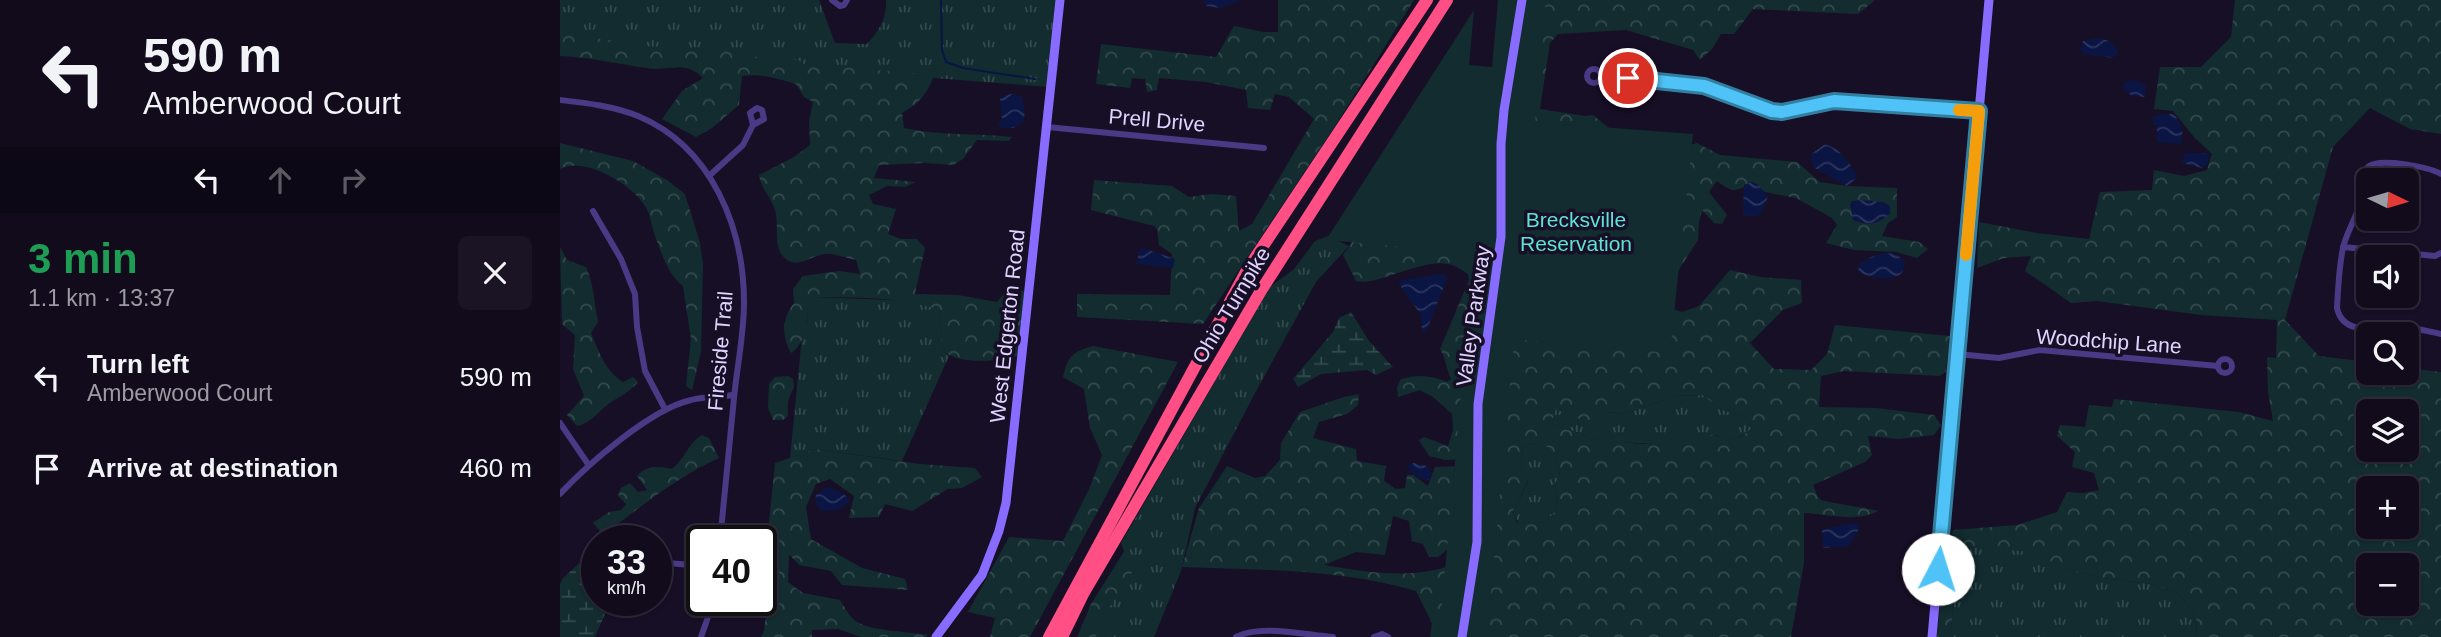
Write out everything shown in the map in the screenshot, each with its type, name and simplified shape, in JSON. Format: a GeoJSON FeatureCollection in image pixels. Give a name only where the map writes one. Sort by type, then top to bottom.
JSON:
{"type":"FeatureCollection","features":[{"type":"Feature","properties":{"kind":"highway","name":"Ohio Turnpike"},"geometry":{"type":"LineString","coordinates":[[1049,637],[1247,270],[1427,0]]}},
{"type":"Feature","properties":{"kind":"highway","name":"Ohio Turnpike"},"geometry":{"type":"LineString","coordinates":[[1062,637],[1083,594],[1262,289],[1447,0]]}},
{"type":"Feature","properties":{"kind":"street"},"geometry":{"type":"LineString","coordinates":[[832,0],[840,6],[847,0]]}},
{"type":"Feature","properties":{"kind":"street","name":"West Edgerton Road"},"geometry":{"type":"LineString","coordinates":[[936,637],[982,575],[999,531],[1006,503],[1060,0]]}},
{"type":"Feature","properties":{"kind":"street","name":"Valley Parkway"},"geometry":{"type":"LineString","coordinates":[[1462,637],[1477,542],[1478,404],[1502,237],[1501,144],[1504,110],[1522,0]]}},
{"type":"Feature","properties":{"kind":"street"},"geometry":{"type":"LineString","coordinates":[[1932,637],[1989,0]]}},
{"type":"Feature","properties":{"kind":"street"},"geometry":{"type":"LineString","coordinates":[[1602,76],[1704,86],[1772,111],[1782,112],[1834,101],[1979,111]]}},
{"type":"Feature","properties":{"kind":"street","name":"Fireside Trail"},"geometry":{"type":"LineString","coordinates":[[560,100],[613,108],[656,125],[685,147],[710,175],[734,226],[743,264],[744,305],[722,525]]}},
{"type":"Feature","properties":{"kind":"street"},"geometry":{"type":"LineString","coordinates":[[710,175],[743,145],[753,124]]}},
{"type":"Feature","properties":{"kind":"street","name":"Prell Drive"},"geometry":{"type":"LineString","coordinates":[[1047,127],[1264,148]]}},
{"type":"Feature","properties":{"kind":"street"},"geometry":{"type":"LineString","coordinates":[[2441,174],[2425,167],[2381,163],[2370,166],[2363,175],[2360,204],[2343,247],[2337,296],[2337,307],[2343,321],[2351,326],[2385,329],[2397,327],[2441,334]]}},
{"type":"Feature","properties":{"kind":"street"},"geometry":{"type":"LineString","coordinates":[[593,211],[621,259],[635,295],[637,327],[645,371],[665,409]]}},
{"type":"Feature","properties":{"kind":"street"},"geometry":{"type":"LineString","coordinates":[[2343,247],[2435,256],[2441,253]]}},
{"type":"Feature","properties":{"kind":"street","name":"Woodchip Lane"},"geometry":{"type":"LineString","coordinates":[[1957,354],[1999,358],[2040,350],[2218,366]]}},
{"type":"Feature","properties":{"kind":"street"},"geometry":{"type":"LineString","coordinates":[[560,494],[588,464],[665,409],[691,400],[734,396]]}},
{"type":"Feature","properties":{"kind":"street"},"geometry":{"type":"LineString","coordinates":[[560,424],[588,464]]}},
{"type":"Feature","properties":{"kind":"street"},"geometry":{"type":"LineString","coordinates":[[701,637],[708,616]]}},
{"type":"Feature","properties":{"kind":"street"},"geometry":{"type":"LineString","coordinates":[[1236,637],[1251,632],[1268,631],[1333,637]]}},
{"type":"Feature","properties":{"kind":"street"},"geometry":{"type":"LineString","coordinates":[[1374,637],[1382,634],[1388,637]]}},
{"type":"Feature","properties":{"kind":"green space"},"geometry":{"type":"Polygon","coordinates":[[[560,0],[819,0],[835,43],[867,44],[881,24],[886,0],[1058,0],[1049,87],[560,49],[560,0]]]}},
{"type":"Feature","properties":{"kind":"green space"},"geometry":{"type":"Polygon","coordinates":[[[1278,0],[1414,0],[1339,120],[1203,324],[1077,317],[1077,294],[1170,295],[1172,254],[1159,245],[1157,229],[1091,210],[1094,180],[1172,186],[1189,197],[1212,194],[1236,196],[1239,231],[1252,224],[1314,119],[1289,97],[1275,94],[1270,110],[1248,108],[1246,90],[1206,82],[1159,78],[1157,90],[1147,92],[1145,79],[1132,78],[1130,88],[1096,84],[1101,44],[1216,57],[1234,26],[1278,32],[1278,0]]]}},
{"type":"Feature","properties":{"kind":"green space","name":"Brecksville Reservation"},"geometry":{"type":"Polygon","coordinates":[[[1498,0],[1546,0],[1535,122],[1693,134],[1670,353],[1514,339],[1487,637],[1439,637],[1474,253],[1326,240],[1474,10],[1469,65],[1492,67],[1498,0]]]}},
{"type":"Feature","properties":{"kind":"green space"},"geometry":{"type":"Polygon","coordinates":[[[1530,0],[1875,0],[1858,14],[1753,9],[1734,34],[1721,34],[1712,49],[1700,60],[1693,50],[1626,30],[1558,34],[1550,43],[1540,109],[1593,115],[1629,144],[1680,148],[1697,143],[1720,155],[1797,162],[1820,182],[1897,188],[1897,217],[1888,223],[1882,236],[1919,242],[1928,249],[1917,258],[1896,252],[1854,250],[1826,243],[1837,225],[1832,218],[1796,198],[1765,192],[1751,184],[1737,190],[1730,189],[1717,181],[1709,192],[1727,215],[1722,224],[1714,223],[1702,210],[1698,240],[1671,282],[1662,306],[1682,312],[1699,306],[1730,270],[1760,277],[1801,280],[1802,303],[1783,310],[1750,343],[1774,369],[1811,370],[1827,354],[1835,325],[1950,336],[1946,372],[1939,376],[1844,371],[1821,376],[1819,407],[1876,408],[1934,415],[1941,425],[1934,435],[1899,439],[1868,436],[1872,455],[1865,462],[1813,485],[1821,500],[1878,511],[1861,517],[1804,513],[1804,563],[1791,637],[1470,637],[1530,0]],[[1703,395],[1676,396],[1625,414],[1607,412],[1595,421],[1575,418],[1556,409],[1552,421],[1556,426],[1583,434],[1590,439],[1641,444],[1692,441],[1707,446],[1704,438],[1709,435],[1736,438],[1752,428],[1745,417],[1720,409],[1703,395]],[[1530,443],[1523,448],[1522,461],[1523,473],[1528,480],[1513,510],[1517,523],[1527,524],[1543,521],[1554,512],[1557,505],[1553,487],[1560,475],[1553,451],[1530,443]]]}},
{"type":"Feature","properties":{"kind":"green space"},"geometry":{"type":"Polygon","coordinates":[[[2235,0],[2441,0],[2441,134],[2410,129],[2370,108],[2333,147],[2285,320],[2319,356],[2356,361],[2356,385],[2419,385],[2419,369],[2441,372],[2441,637],[2197,637],[2196,616],[2178,593],[2151,584],[2102,578],[2072,570],[2029,552],[1960,545],[1950,637],[1937,637],[1944,565],[1953,530],[2017,525],[2057,512],[2067,492],[2099,490],[2094,473],[2072,467],[2075,452],[2057,436],[2060,425],[2085,427],[2089,405],[2112,407],[2114,399],[2239,412],[2273,421],[2268,392],[2267,357],[2276,358],[2277,320],[2201,315],[2097,301],[2071,303],[2025,271],[2031,256],[2004,258],[1977,268],[1979,222],[2089,239],[2100,192],[2152,190],[2154,170],[2184,176],[2207,170],[2212,154],[2173,111],[2154,109],[2160,67],[2201,67],[2231,37],[2235,0]]]}},
{"type":"Feature","properties":{"kind":"green space"},"geometry":{"type":"Polygon","coordinates":[[[560,32],[641,46],[725,49],[768,60],[798,60],[804,64],[934,75],[922,97],[902,113],[904,128],[1012,137],[1009,141],[977,140],[963,159],[953,165],[879,165],[874,178],[916,182],[905,187],[887,186],[869,195],[873,204],[896,209],[888,234],[901,239],[917,239],[925,248],[915,294],[958,295],[997,302],[1008,289],[1026,291],[1019,356],[979,361],[949,355],[942,350],[940,310],[924,305],[893,300],[814,297],[809,300],[803,337],[791,353],[784,334],[785,321],[794,303],[793,289],[803,276],[839,271],[860,274],[856,260],[824,254],[795,263],[785,258],[778,248],[776,214],[759,175],[794,157],[810,145],[809,121],[813,102],[804,97],[796,84],[763,76],[742,76],[739,105],[712,128],[696,137],[662,119],[682,91],[703,78],[696,72],[682,68],[655,69],[560,56],[560,32]]]}},
{"type":"Feature","properties":{"kind":"green space"},"geometry":{"type":"Polygon","coordinates":[[[1480,137],[1470,459],[1445,460],[1429,456],[1419,440],[1424,437],[1448,446],[1453,430],[1452,414],[1433,397],[1420,390],[1398,397],[1397,387],[1401,379],[1413,376],[1447,382],[1451,379],[1440,349],[1469,280],[1468,274],[1451,265],[1437,263],[1375,280],[1356,281],[1343,255],[1387,192],[1480,137]]]}},
{"type":"Feature","properties":{"kind":"green space"},"geometry":{"type":"Polygon","coordinates":[[[560,143],[633,161],[667,180],[685,194],[700,243],[703,265],[701,352],[692,390],[686,386],[691,339],[683,286],[665,261],[647,209],[632,191],[608,175],[583,166],[560,169],[560,143]]]}},
{"type":"Feature","properties":{"kind":"green space"},"geometry":{"type":"Polygon","coordinates":[[[1328,236],[1349,246],[1316,282],[1195,508],[1181,571],[1154,637],[1096,637],[1100,620],[1132,571],[1121,543],[1270,287],[1294,269],[1315,241],[1328,236]]]}},
{"type":"Feature","properties":{"kind":"green space"},"geometry":{"type":"Polygon","coordinates":[[[560,247],[567,260],[586,267],[589,273],[598,322],[591,333],[603,360],[623,382],[633,377],[638,382],[591,420],[577,426],[567,415],[584,396],[573,369],[575,335],[562,324],[560,247]]]}},
{"type":"Feature","properties":{"kind":"green space"},"geometry":{"type":"Polygon","coordinates":[[[814,297],[913,301],[940,310],[942,350],[949,356],[902,461],[815,449],[790,458],[802,336],[807,322],[808,300],[814,297]]]}},
{"type":"Feature","properties":{"kind":"green space"},"geometry":{"type":"Polygon","coordinates":[[[1351,312],[1369,341],[1393,367],[1376,375],[1367,370],[1321,374],[1298,387],[1293,379],[1333,332],[1339,318],[1351,312]]]}},
{"type":"Feature","properties":{"kind":"green space"},"geometry":{"type":"Polygon","coordinates":[[[1093,346],[1178,362],[1030,637],[990,637],[995,618],[968,612],[1009,537],[1063,541],[1090,487],[1102,455],[1090,428],[1084,389],[1063,377],[1072,356],[1093,346]]]}},
{"type":"Feature","properties":{"kind":"green space"},"geometry":{"type":"Polygon","coordinates":[[[788,376],[793,379],[794,385],[788,401],[788,416],[783,420],[773,420],[768,408],[769,384],[775,377],[788,376]]]}},
{"type":"Feature","properties":{"kind":"green space"},"geometry":{"type":"Polygon","coordinates":[[[1359,394],[1358,405],[1347,414],[1319,422],[1313,438],[1356,449],[1357,461],[1386,466],[1384,481],[1396,489],[1405,488],[1407,475],[1413,475],[1428,486],[1435,467],[1461,466],[1449,637],[1430,637],[1432,623],[1416,591],[1359,578],[1270,570],[1182,567],[1199,508],[1227,466],[1255,478],[1265,476],[1280,460],[1281,443],[1300,412],[1359,394]],[[1393,516],[1385,555],[1356,552],[1324,565],[1370,572],[1401,573],[1446,567],[1447,550],[1438,557],[1429,557],[1423,544],[1412,541],[1409,521],[1393,516]]]}},
{"type":"Feature","properties":{"kind":"green space"},"geometry":{"type":"Polygon","coordinates":[[[1703,395],[1720,409],[1745,417],[1752,428],[1736,438],[1716,435],[1707,441],[1707,446],[1590,439],[1583,434],[1556,426],[1552,421],[1556,408],[1575,418],[1607,412],[1625,414],[1676,396],[1703,395]]]}},
{"type":"Feature","properties":{"kind":"green space"},"geometry":{"type":"Polygon","coordinates":[[[702,435],[709,438],[719,458],[676,482],[617,525],[593,523],[609,512],[621,510],[626,504],[618,496],[621,488],[630,483],[638,492],[647,490],[637,476],[653,467],[672,469],[702,435]]]}},
{"type":"Feature","properties":{"kind":"green space"},"geometry":{"type":"Polygon","coordinates":[[[1530,443],[1546,446],[1553,451],[1560,476],[1553,487],[1557,505],[1554,512],[1543,521],[1527,524],[1518,523],[1513,510],[1528,481],[1523,473],[1522,461],[1523,448],[1530,443]]]}},
{"type":"Feature","properties":{"kind":"green space"},"geometry":{"type":"Polygon","coordinates":[[[815,449],[920,464],[975,468],[982,477],[962,488],[948,489],[912,511],[885,504],[879,517],[849,518],[854,496],[830,479],[816,484],[806,507],[811,539],[862,568],[905,579],[908,590],[842,585],[831,571],[799,565],[789,554],[788,582],[803,593],[840,600],[859,623],[928,635],[926,637],[861,637],[838,629],[812,630],[812,637],[761,637],[766,616],[777,616],[777,525],[769,525],[775,463],[815,449]]]}},
{"type":"Feature","properties":{"kind":"green space"},"geometry":{"type":"Polygon","coordinates":[[[1960,545],[2026,550],[2072,570],[2102,578],[2151,584],[2178,593],[2196,616],[2197,637],[1950,637],[1960,545]]]}},
{"type":"Feature","properties":{"kind":"green space"},"geometry":{"type":"Polygon","coordinates":[[[1125,550],[1133,571],[1101,620],[1096,637],[1077,637],[1091,604],[1125,550]]]}},
{"type":"Feature","properties":{"kind":"green space"},"geometry":{"type":"Polygon","coordinates":[[[581,562],[581,616],[604,616],[595,637],[560,637],[560,584],[581,562]]]}},
{"type":"Feature","properties":{"kind":"water"},"geometry":{"type":"Polygon","coordinates":[[[1204,0],[1241,0],[1221,8],[1206,6],[1204,0]]]}},
{"type":"Feature","properties":{"kind":"water"},"geometry":{"type":"Polygon","coordinates":[[[2097,38],[2110,42],[2118,53],[2113,58],[2084,54],[2080,49],[2083,41],[2097,38]]]}},
{"type":"Feature","properties":{"kind":"water"},"geometry":{"type":"Polygon","coordinates":[[[2134,80],[2146,85],[2145,97],[2132,96],[2122,88],[2126,82],[2134,80]]]}},
{"type":"Feature","properties":{"kind":"water"},"geometry":{"type":"Polygon","coordinates":[[[1012,94],[1022,97],[1025,112],[1023,123],[1013,128],[1000,128],[1000,99],[1012,94]]]}},
{"type":"Feature","properties":{"kind":"water"},"geometry":{"type":"Polygon","coordinates":[[[2174,114],[2176,117],[2182,132],[2181,144],[2157,142],[2157,126],[2153,124],[2153,117],[2174,114]]]}},
{"type":"Feature","properties":{"kind":"water"},"geometry":{"type":"Polygon","coordinates":[[[1825,144],[1841,153],[1858,177],[1847,186],[1813,167],[1810,155],[1825,144]]]}},
{"type":"Feature","properties":{"kind":"water"},"geometry":{"type":"Polygon","coordinates":[[[2185,153],[2205,153],[2209,156],[2208,164],[2202,168],[2182,163],[2185,153]]]}},
{"type":"Feature","properties":{"kind":"water"},"geometry":{"type":"Polygon","coordinates":[[[1752,182],[1768,196],[1757,216],[1743,214],[1744,185],[1752,182]]]}},
{"type":"Feature","properties":{"kind":"water"},"geometry":{"type":"Polygon","coordinates":[[[1860,200],[1883,202],[1890,206],[1890,214],[1872,223],[1853,220],[1850,204],[1860,200]]]}},
{"type":"Feature","properties":{"kind":"water"},"geometry":{"type":"Polygon","coordinates":[[[1143,248],[1175,259],[1173,268],[1137,264],[1139,250],[1143,248]]]}},
{"type":"Feature","properties":{"kind":"water"},"geometry":{"type":"Polygon","coordinates":[[[1885,253],[1895,254],[1904,260],[1901,274],[1880,278],[1858,272],[1859,264],[1885,253]]]}},
{"type":"Feature","properties":{"kind":"water"},"geometry":{"type":"Polygon","coordinates":[[[1445,275],[1447,279],[1426,332],[1422,332],[1421,315],[1399,281],[1445,275]]]}},
{"type":"Feature","properties":{"kind":"water"},"geometry":{"type":"Polygon","coordinates":[[[1414,463],[1429,469],[1429,480],[1410,471],[1407,466],[1414,463]]]}},
{"type":"Feature","properties":{"kind":"water"},"geometry":{"type":"Polygon","coordinates":[[[828,487],[850,500],[837,510],[820,510],[815,501],[816,495],[828,487]]]}},
{"type":"Feature","properties":{"kind":"water"},"geometry":{"type":"Polygon","coordinates":[[[1851,523],[1859,525],[1859,529],[1849,546],[1823,548],[1822,530],[1851,523]]]}},
{"type":"Feature","properties":{"kind":"waterway"},"geometry":{"type":"LineString","coordinates":[[941,0],[942,50],[946,62],[963,68],[1035,79]]}},
{"type":"Feature","properties":{"kind":"slow traffic"},"geometry":{"type":"LineString","coordinates":[[1959,110],[1979,111],[1966,255]]}},
{"type":"Feature","properties":{"kind":"route"},"geometry":{"type":"LineString","coordinates":[[1628,78],[1704,86],[1754,106],[1782,112],[1834,101],[1979,111],[1938,569]]}}]}
